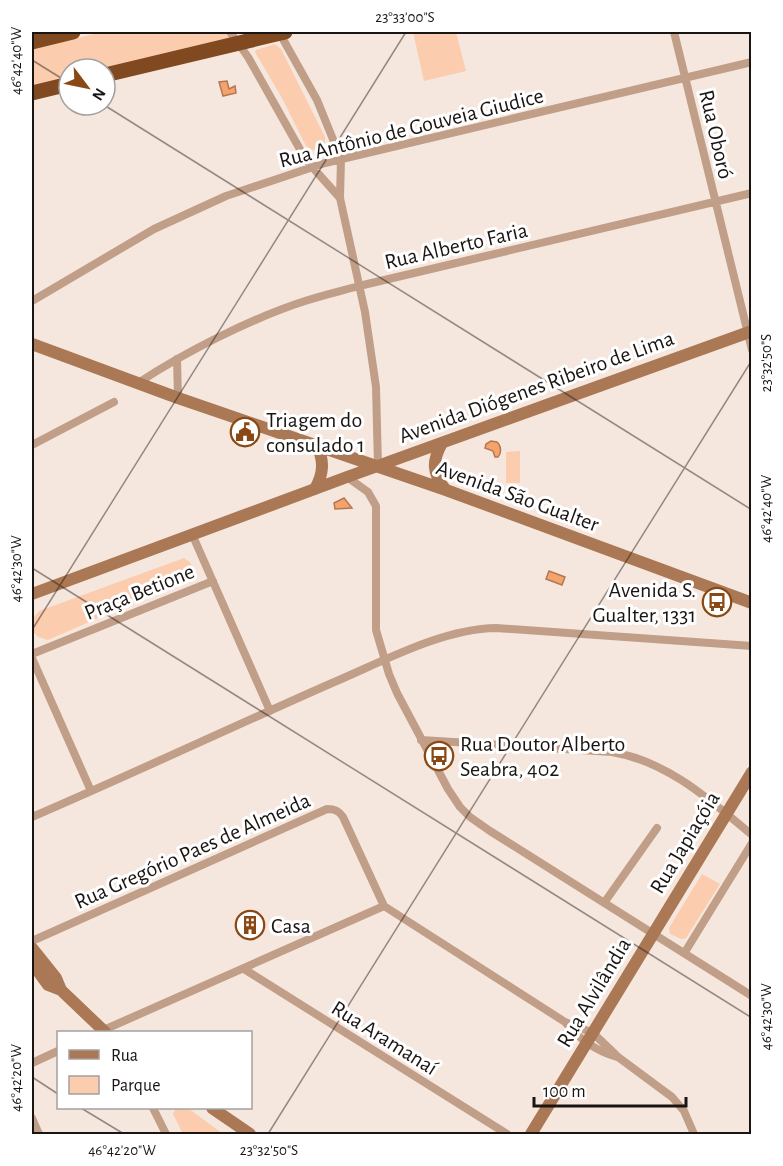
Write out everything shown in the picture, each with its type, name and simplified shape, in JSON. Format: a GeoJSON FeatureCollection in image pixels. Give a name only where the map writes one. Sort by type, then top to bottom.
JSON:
{"type":"FeatureCollection","features":[{"type":"Feature","properties":{"kind":"highway"},"geometry":{"type":"LineString","coordinates":[[32,42],[73,32]]}},
{"type":"Feature","properties":{"kind":"highway"},"geometry":{"type":"LineString","coordinates":[[117,71],[234,37],[281,32]]}},
{"type":"Feature","properties":{"kind":"highway"},"geometry":{"type":"LineString","coordinates":[[32,93],[57,87]]}},
{"type":"Feature","properties":{"kind":"street"},"geometry":{"type":"LineString","coordinates":[[281,32],[317,100],[341,159],[340,198],[365,312],[376,387],[378,466]]}},
{"type":"Feature","properties":{"kind":"street","name":"Rua Oboró"},"geometry":{"type":"LineString","coordinates":[[674,32],[752,350]]}},
{"type":"Feature","properties":{"kind":"street"},"geometry":{"type":"LineString","coordinates":[[234,37],[306,160],[340,198]]}},
{"type":"Feature","properties":{"kind":"street","name":"Rua Antônio de Gouveia Giudice"},"geometry":{"type":"LineString","coordinates":[[32,302],[154,229],[226,196],[313,167],[752,62]]}},
{"type":"Feature","properties":{"kind":"street","name":"Rua Alberto Faria"},"geometry":{"type":"LineString","coordinates":[[138,383],[177,359],[249,324],[304,301],[359,286],[752,194]]}},
{"type":"Feature","properties":{"kind":"street","name":"Avenida Diógenes Ribeiro de Lima"},"geometry":{"type":"LineString","coordinates":[[32,594],[749,332]]}},
{"type":"Feature","properties":{"kind":"street","name":"Avenida São Gualter"},"geometry":{"type":"LineString","coordinates":[[32,344],[178,398],[446,490],[752,603]]}},
{"type":"Feature","properties":{"kind":"street"},"geometry":{"type":"LineString","coordinates":[[177,359],[178,398]]}},
{"type":"Feature","properties":{"kind":"street"},"geometry":{"type":"LineString","coordinates":[[32,446],[114,402]]}},
{"type":"Feature","properties":{"kind":"street"},"geometry":{"type":"LineString","coordinates":[[442,443],[436,453],[434,473],[446,490]]}},
{"type":"Feature","properties":{"kind":"street"},"geometry":{"type":"LineString","coordinates":[[315,489],[323,464],[317,445]]}},
{"type":"Feature","properties":{"kind":"street"},"geometry":{"type":"LineString","coordinates":[[347,477],[368,492],[376,506],[376,630],[385,661],[397,693],[421,740],[460,807],[470,818],[752,996]]}},
{"type":"Feature","properties":{"kind":"street","name":"Praça Betione"},"geometry":{"type":"LineString","coordinates":[[32,656],[213,581],[192,534]]}},
{"type":"Feature","properties":{"kind":"street"},"geometry":{"type":"LineString","coordinates":[[213,581],[270,711]]}},
{"type":"Feature","properties":{"kind":"street"},"geometry":{"type":"LineString","coordinates":[[32,817],[385,661],[447,635],[474,628],[752,646]]}},
{"type":"Feature","properties":{"kind":"street"},"geometry":{"type":"LineString","coordinates":[[32,656],[91,791]]}},
{"type":"Feature","properties":{"kind":"street"},"geometry":{"type":"LineString","coordinates":[[421,740],[629,755],[661,767],[752,835]]}},
{"type":"Feature","properties":{"kind":"street","name":"Rua Japiaçóia"},"geometry":{"type":"LineString","coordinates":[[653,933],[752,772]]}},
{"type":"Feature","properties":{"kind":"street","name":"Rua Gregório Paes de Almeida"},"geometry":{"type":"LineString","coordinates":[[32,941],[327,809],[339,811],[344,817],[384,906]]}},
{"type":"Feature","properties":{"kind":"street"},"geometry":{"type":"LineString","coordinates":[[604,903],[657,828]]}},
{"type":"Feature","properties":{"kind":"street"},"geometry":{"type":"LineString","coordinates":[[685,952],[752,843]]}},
{"type":"Feature","properties":{"kind":"street"},"geometry":{"type":"LineString","coordinates":[[104,1031],[384,906],[618,1057],[672,1097],[684,1111],[694,1134]]}},
{"type":"Feature","properties":{"kind":"street","name":"Rua Alvilândia"},"geometry":{"type":"LineString","coordinates":[[531,1134],[653,933]]}},
{"type":"Feature","properties":{"kind":"street"},"geometry":{"type":"LineString","coordinates":[[32,948],[56,978],[61,990],[101,1031]]}},
{"type":"Feature","properties":{"kind":"street"},"geometry":{"type":"LineString","coordinates":[[32,963],[48,985],[61,990]]}},
{"type":"Feature","properties":{"kind":"street","name":"Rua Aramanaí"},"geometry":{"type":"LineString","coordinates":[[244,969],[507,1134]]}},
{"type":"Feature","properties":{"kind":"street"},"geometry":{"type":"LineString","coordinates":[[32,1063],[57,1051]]}},
{"type":"Feature","properties":{"kind":"street"},"geometry":{"type":"LineString","coordinates":[[156,1109],[166,1134]]}},
{"type":"Feature","properties":{"kind":"street"},"geometry":{"type":"LineString","coordinates":[[215,1109],[250,1134]]}},
{"type":"Feature","properties":{"kind":"street"},"geometry":{"type":"LineString","coordinates":[[32,1118],[39,1134]]}},
{"type":"Feature","properties":{"kind":"green space"},"geometry":{"type":"Polygon","coordinates":[[[102,32],[226,32],[231,39],[117,66],[117,57],[57,57],[57,81],[32,87],[32,49],[102,32]]]}},
{"type":"Feature","properties":{"kind":"green space"},"geometry":{"type":"Polygon","coordinates":[[[413,32],[456,32],[466,71],[424,81],[413,32]]]}},
{"type":"Feature","properties":{"kind":"green space"},"geometry":{"type":"Polygon","coordinates":[[[275,44],[281,49],[325,137],[325,143],[319,150],[312,150],[306,146],[255,52],[275,44]]]}},
{"type":"Feature","properties":{"kind":"green space"},"geometry":{"type":"Polygon","coordinates":[[[520,451],[520,483],[506,483],[506,452],[520,451]]]}},
{"type":"Feature","properties":{"kind":"green space"},"geometry":{"type":"Polygon","coordinates":[[[184,558],[191,563],[191,571],[187,579],[48,640],[38,637],[32,631],[32,619],[39,611],[184,558]]]}},
{"type":"Feature","properties":{"kind":"green space"},"geometry":{"type":"Polygon","coordinates":[[[702,874],[720,884],[686,938],[682,939],[670,934],[669,928],[702,874]]]}},
{"type":"Feature","properties":{"kind":"green space"},"geometry":{"type":"Polygon","coordinates":[[[176,1109],[189,1109],[223,1134],[183,1134],[173,1114],[176,1109]]]}},
{"type":"Feature","properties":{"kind":"shaded area"},"geometry":{"type":"Polygon","coordinates":[[[227,81],[229,89],[235,86],[236,93],[223,96],[219,82],[227,81]]]}},
{"type":"Feature","properties":{"kind":"shaded area"},"geometry":{"type":"Polygon","coordinates":[[[491,441],[499,445],[498,457],[495,457],[493,451],[485,448],[486,444],[491,441]]]}},
{"type":"Feature","properties":{"kind":"shaded area"},"geometry":{"type":"Polygon","coordinates":[[[344,498],[352,508],[335,509],[334,503],[344,498]]]}},
{"type":"Feature","properties":{"kind":"shaded area"},"geometry":{"type":"Polygon","coordinates":[[[549,571],[565,577],[562,585],[546,579],[549,571]]]}},
{"type":"Feature","properties":{"kind":"place","name":"Triagem do consulado 1"},"geometry":{"type":"Point","coordinates":[245,432]}},
{"type":"Feature","properties":{"kind":"place","name":"Avenida S. Gualter, 1331"},"geometry":{"type":"Point","coordinates":[717,602]}},
{"type":"Feature","properties":{"kind":"place","name":"Rua Doutor Alberto Seabra, 402"},"geometry":{"type":"Point","coordinates":[439,756]}},
{"type":"Feature","properties":{"kind":"place","name":"Casa"},"geometry":{"type":"Point","coordinates":[250,925]}}]}
